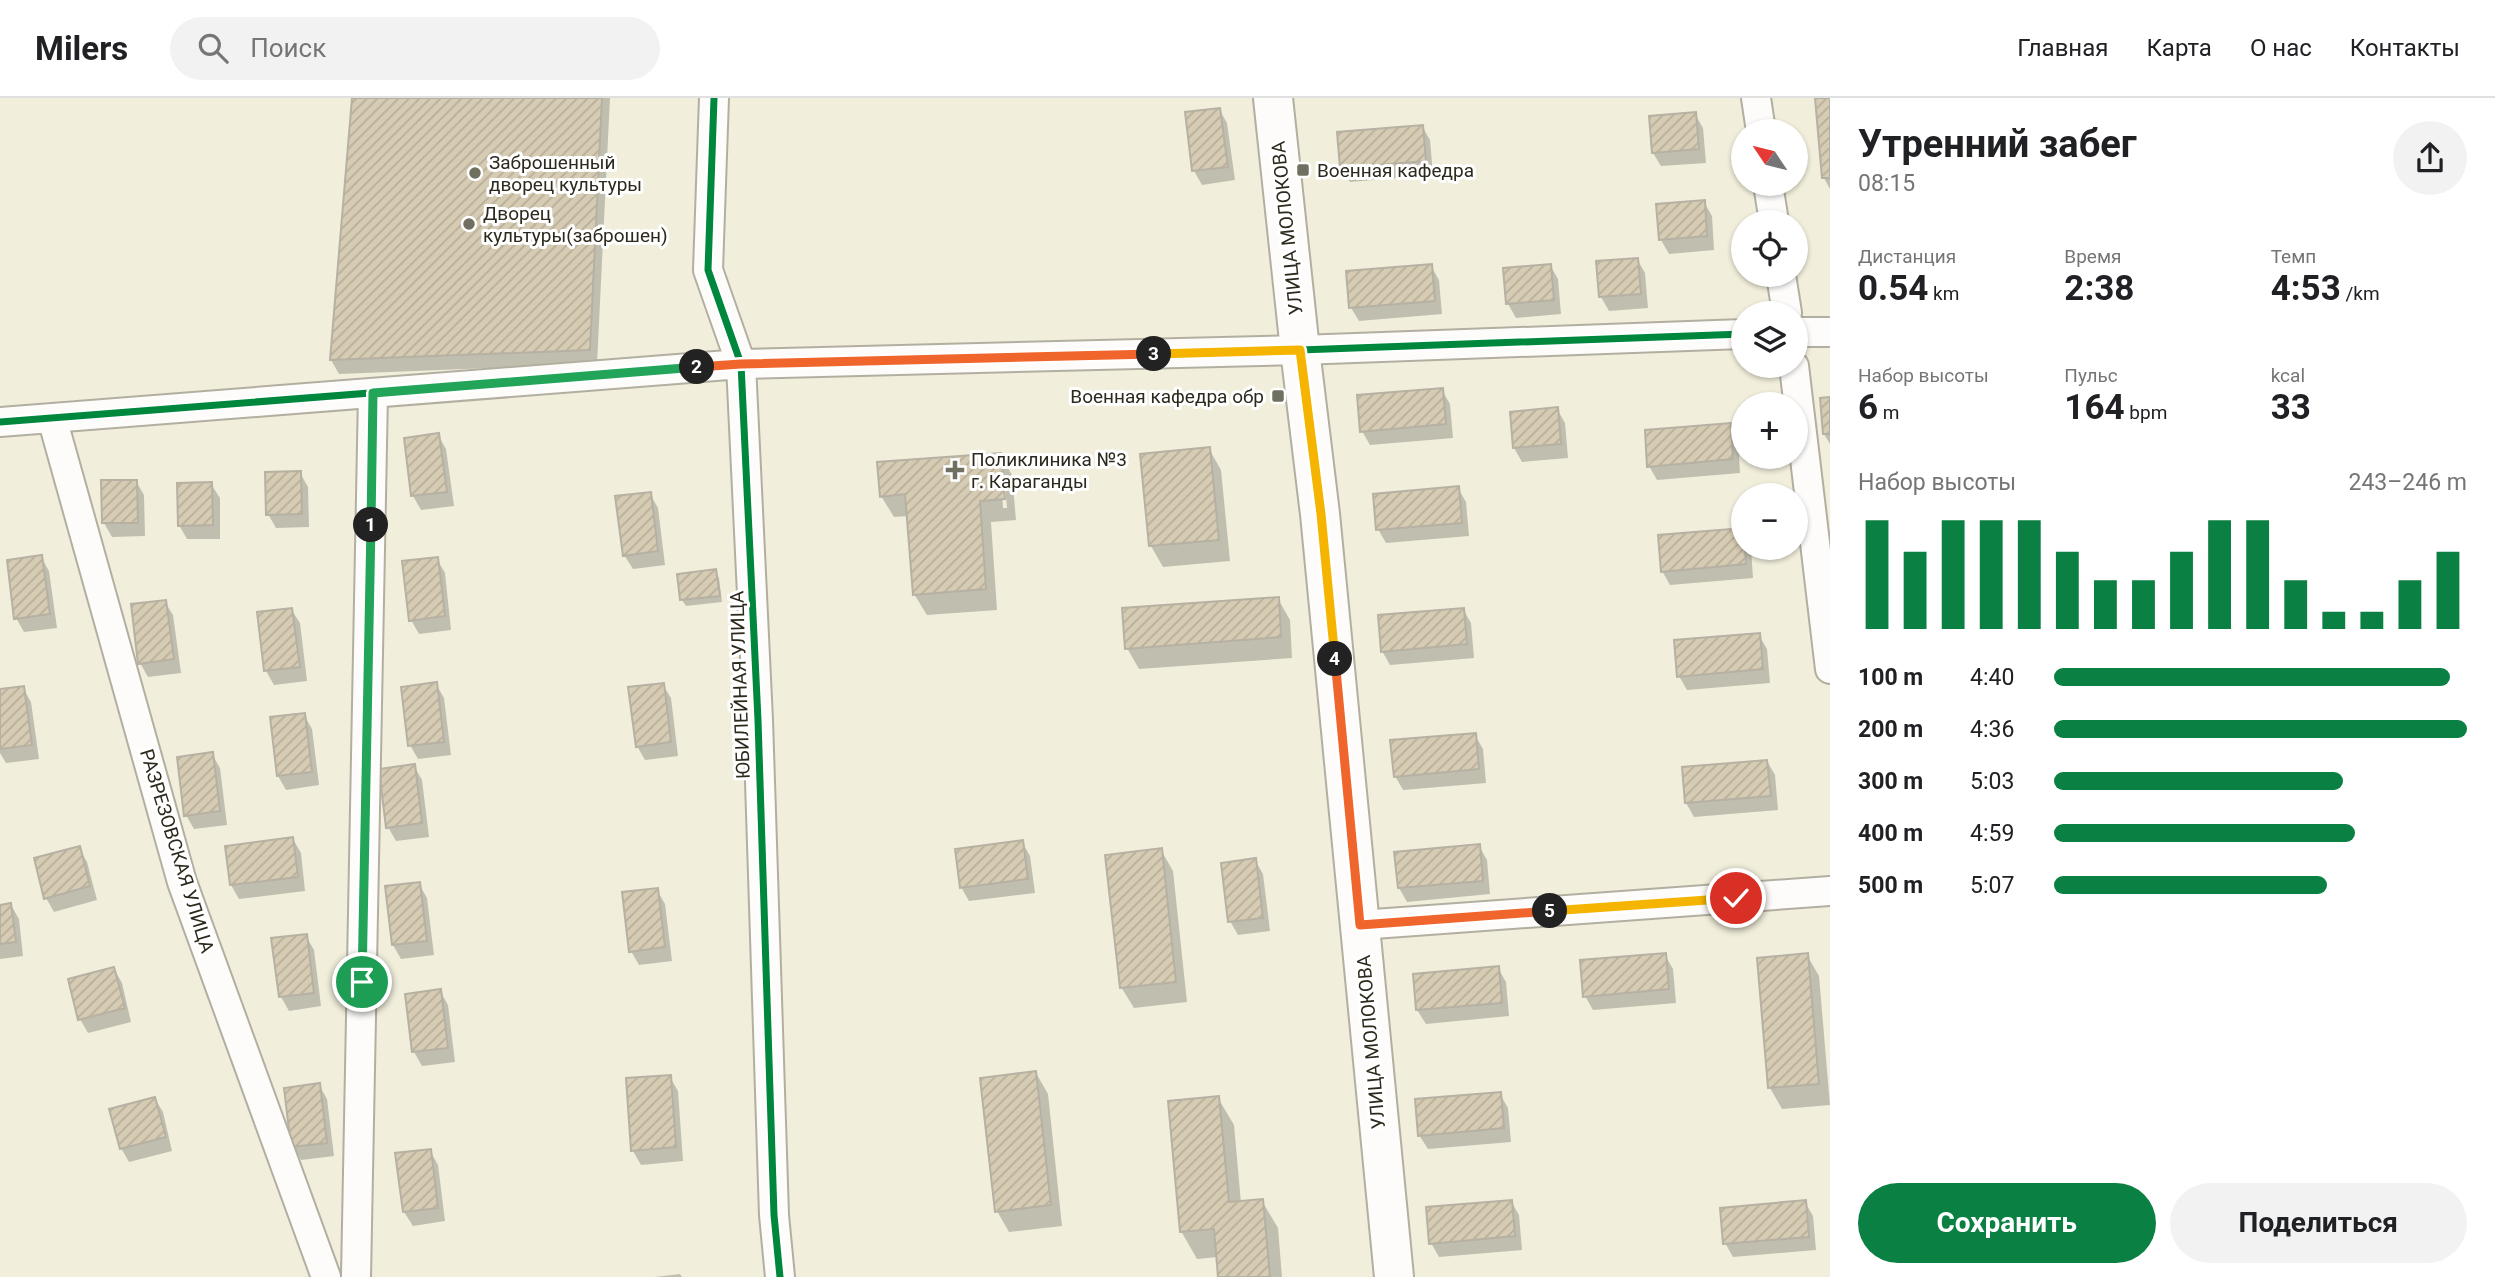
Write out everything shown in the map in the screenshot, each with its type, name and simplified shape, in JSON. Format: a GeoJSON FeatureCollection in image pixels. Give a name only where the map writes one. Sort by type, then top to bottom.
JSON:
{"type":"FeatureCollection","features":[{"type":"Feature","properties":{"kind":"street","name":"ЮБИЛЕЙНАЯ УЛИЦА"},"geometry":{"type":"LineString","coordinates":[[714,98],[708,270],[741,364],[758,720],[774,1215],[780,1277]]}},
{"type":"Feature","properties":{"kind":"street","name":"УЛИЦА МОЛОКОВА"},"geometry":{"type":"LineString","coordinates":[[1273,98],[1321,514],[1394,1277]]}},
{"type":"Feature","properties":{"kind":"street"},"geometry":{"type":"LineString","coordinates":[[1756,98],[1759,119]]}},
{"type":"Feature","properties":{"kind":"street"},"geometry":{"type":"LineString","coordinates":[[1808,332],[1830,332]]}},
{"type":"Feature","properties":{"kind":"street"},"geometry":{"type":"LineString","coordinates":[[0,422],[741,364],[1300,350],[1731,334]]}},
{"type":"Feature","properties":{"kind":"street"},"geometry":{"type":"LineString","coordinates":[[1795,378],[1830,668]]}},
{"type":"Feature","properties":{"kind":"street"},"geometry":{"type":"LineString","coordinates":[[356,1277],[373,393]]}},
{"type":"Feature","properties":{"kind":"street","name":"РАЗРЕЗОВСКАЯ УЛИЦА"},"geometry":{"type":"LineString","coordinates":[[52,418],[182,882],[326,1277]]}},
{"type":"Feature","properties":{"kind":"street"},"geometry":{"type":"LineString","coordinates":[[1360,925],[1830,891]]}},
{"type":"Feature","properties":{"kind":"building","name":"Дворец культуры(заброшен)"},"geometry":{"type":"Polygon","coordinates":[[[352,98],[602,98],[590,350],[330,360],[352,98]]]}},
{"type":"Feature","properties":{"kind":"building"},"geometry":{"type":"Polygon","coordinates":[[[1815,98],[1830,98],[1830,178],[1822,178],[1815,98]]]}},
{"type":"Feature","properties":{"kind":"building"},"geometry":{"type":"Polygon","coordinates":[[[1220,108],[1228,167],[1192,171],[1185,112],[1220,108]]]}},
{"type":"Feature","properties":{"kind":"building"},"geometry":{"type":"Polygon","coordinates":[[[1696,112],[1699,149],[1652,153],[1649,116],[1696,112]]]}},
{"type":"Feature","properties":{"kind":"building"},"geometry":{"type":"Polygon","coordinates":[[[1423,125],[1426,161],[1340,168],[1337,132],[1423,125]]]}},
{"type":"Feature","properties":{"kind":"building"},"geometry":{"type":"Polygon","coordinates":[[[1705,200],[1707,236],[1659,240],[1656,204],[1705,200]]]}},
{"type":"Feature","properties":{"kind":"building"},"geometry":{"type":"Polygon","coordinates":[[[1638,258],[1641,294],[1599,297],[1596,261],[1638,258]]]}},
{"type":"Feature","properties":{"kind":"building"},"geometry":{"type":"Polygon","coordinates":[[[1432,264],[1435,301],[1349,308],[1346,271],[1432,264]]]}},
{"type":"Feature","properties":{"kind":"building"},"geometry":{"type":"Polygon","coordinates":[[[1551,264],[1554,300],[1506,304],[1503,268],[1551,264]]]}},
{"type":"Feature","properties":{"kind":"building"},"geometry":{"type":"Polygon","coordinates":[[[1443,388],[1446,424],[1360,432],[1357,395],[1443,388]]]}},
{"type":"Feature","properties":{"kind":"building"},"geometry":{"type":"Polygon","coordinates":[[[1830,397],[1830,434],[1823,434],[1820,398],[1830,397]]]}},
{"type":"Feature","properties":{"kind":"building"},"geometry":{"type":"Polygon","coordinates":[[[1558,407],[1561,444],[1513,448],[1510,412],[1558,407]]]}},
{"type":"Feature","properties":{"kind":"building"},"geometry":{"type":"Polygon","coordinates":[[[1731,423],[1731,459],[1647,467],[1645,430],[1731,423]]]}},
{"type":"Feature","properties":{"kind":"building"},"geometry":{"type":"Polygon","coordinates":[[[439,433],[447,492],[411,496],[404,438],[439,433]]]}},
{"type":"Feature","properties":{"kind":"building"},"geometry":{"type":"Polygon","coordinates":[[[1210,447],[1219,540],[1149,546],[1140,454],[1210,447]]]}},
{"type":"Feature","properties":{"kind":"building"},"geometry":{"type":"Polygon","coordinates":[[[1001,453],[1005,499],[980,501],[986,589],[913,595],[905,494],[880,497],[877,462],[1001,453]]]}},
{"type":"Feature","properties":{"kind":"building"},"geometry":{"type":"Polygon","coordinates":[[[301,471],[302,514],[266,515],[265,472],[301,471]]]}},
{"type":"Feature","properties":{"kind":"building"},"geometry":{"type":"Polygon","coordinates":[[[101,480],[137,480],[138,523],[102,523],[101,480]]]}},
{"type":"Feature","properties":{"kind":"building"},"geometry":{"type":"Polygon","coordinates":[[[212,482],[213,525],[178,526],[177,483],[212,482]]]}},
{"type":"Feature","properties":{"kind":"building"},"geometry":{"type":"Polygon","coordinates":[[[1459,486],[1462,523],[1376,530],[1373,494],[1459,486]]]}},
{"type":"Feature","properties":{"kind":"building"},"geometry":{"type":"Polygon","coordinates":[[[651,492],[658,551],[623,556],[615,496],[651,492]]]}},
{"type":"Feature","properties":{"kind":"building"},"geometry":{"type":"Polygon","coordinates":[[[1731,529],[1731,560],[1746,560],[1746,564],[1661,572],[1658,535],[1731,529]]]}},
{"type":"Feature","properties":{"kind":"building"},"geometry":{"type":"Polygon","coordinates":[[[42,555],[50,614],[14,619],[7,560],[42,555]]]}},
{"type":"Feature","properties":{"kind":"building"},"geometry":{"type":"Polygon","coordinates":[[[438,557],[445,616],[409,621],[402,561],[438,557]]]}},
{"type":"Feature","properties":{"kind":"building"},"geometry":{"type":"Polygon","coordinates":[[[716,569],[720,596],[680,600],[677,574],[716,569]]]}},
{"type":"Feature","properties":{"kind":"building"},"geometry":{"type":"Polygon","coordinates":[[[1279,597],[1281,637],[1125,649],[1122,608],[1279,597]]]}},
{"type":"Feature","properties":{"kind":"building"},"geometry":{"type":"Polygon","coordinates":[[[166,600],[174,659],[138,664],[131,604],[166,600]]]}},
{"type":"Feature","properties":{"kind":"building"},"geometry":{"type":"Polygon","coordinates":[[[292,608],[300,667],[264,671],[257,612],[292,608]]]}},
{"type":"Feature","properties":{"kind":"building"},"geometry":{"type":"Polygon","coordinates":[[[1464,608],[1467,644],[1381,652],[1378,615],[1464,608]]]}},
{"type":"Feature","properties":{"kind":"building"},"geometry":{"type":"Polygon","coordinates":[[[1760,633],[1763,669],[1677,677],[1674,640],[1760,633]]]}},
{"type":"Feature","properties":{"kind":"building"},"geometry":{"type":"Polygon","coordinates":[[[437,682],[444,742],[408,746],[401,687],[437,682]]]}},
{"type":"Feature","properties":{"kind":"building"},"geometry":{"type":"Polygon","coordinates":[[[664,683],[671,742],[636,747],[628,687],[664,683]]]}},
{"type":"Feature","properties":{"kind":"building"},"geometry":{"type":"Polygon","coordinates":[[[24,686],[32,745],[0,749],[0,689],[24,686]]]}},
{"type":"Feature","properties":{"kind":"building"},"geometry":{"type":"Polygon","coordinates":[[[305,713],[312,772],[277,776],[270,717],[305,713]]]}},
{"type":"Feature","properties":{"kind":"building"},"geometry":{"type":"Polygon","coordinates":[[[1476,733],[1479,769],[1394,777],[1390,740],[1476,733]]]}},
{"type":"Feature","properties":{"kind":"building"},"geometry":{"type":"Polygon","coordinates":[[[213,752],[220,811],[184,816],[177,757],[213,752]]]}},
{"type":"Feature","properties":{"kind":"building"},"geometry":{"type":"Polygon","coordinates":[[[1767,760],[1771,796],[1685,803],[1682,767],[1767,760]]]}},
{"type":"Feature","properties":{"kind":"building"},"geometry":{"type":"Polygon","coordinates":[[[415,764],[422,823],[386,828],[379,769],[415,764]]]}},
{"type":"Feature","properties":{"kind":"building"},"geometry":{"type":"Polygon","coordinates":[[[293,837],[298,877],[230,885],[225,846],[293,837]]]}},
{"type":"Feature","properties":{"kind":"building"},"geometry":{"type":"Polygon","coordinates":[[[1023,840],[1028,879],[960,888],[955,849],[1023,840]]]}},
{"type":"Feature","properties":{"kind":"building"},"geometry":{"type":"Polygon","coordinates":[[[1480,844],[1483,881],[1398,888],[1394,852],[1480,844]]]}},
{"type":"Feature","properties":{"kind":"building"},"geometry":{"type":"Polygon","coordinates":[[[80,846],[90,886],[44,899],[34,858],[80,846]]]}},
{"type":"Feature","properties":{"kind":"building"},"geometry":{"type":"Polygon","coordinates":[[[1162,848],[1176,982],[1120,988],[1105,855],[1162,848]]]}},
{"type":"Feature","properties":{"kind":"building"},"geometry":{"type":"Polygon","coordinates":[[[1256,858],[1263,918],[1228,922],[1221,863],[1256,858]]]}},
{"type":"Feature","properties":{"kind":"building"},"geometry":{"type":"Polygon","coordinates":[[[420,882],[427,941],[392,945],[385,886],[420,882]]]}},
{"type":"Feature","properties":{"kind":"building"},"geometry":{"type":"Polygon","coordinates":[[[658,888],[665,947],[629,952],[622,892],[658,888]]]}},
{"type":"Feature","properties":{"kind":"building"},"geometry":{"type":"Polygon","coordinates":[[[11,903],[16,942],[0,944],[0,905],[11,903]]]}},
{"type":"Feature","properties":{"kind":"building"},"geometry":{"type":"Polygon","coordinates":[[[307,934],[314,993],[279,997],[271,938],[307,934]]]}},
{"type":"Feature","properties":{"kind":"building"},"geometry":{"type":"Polygon","coordinates":[[[1666,953],[1669,989],[1583,997],[1580,960],[1666,953]]]}},
{"type":"Feature","properties":{"kind":"building"},"geometry":{"type":"Polygon","coordinates":[[[1808,953],[1819,1084],[1768,1088],[1757,958],[1808,953]]]}},
{"type":"Feature","properties":{"kind":"building"},"geometry":{"type":"Polygon","coordinates":[[[1499,966],[1502,1003],[1416,1010],[1413,974],[1499,966]]]}},
{"type":"Feature","properties":{"kind":"building"},"geometry":{"type":"Polygon","coordinates":[[[114,967],[125,1008],[78,1020],[68,979],[114,967]]]}},
{"type":"Feature","properties":{"kind":"building"},"geometry":{"type":"Polygon","coordinates":[[[441,989],[448,1048],[412,1052],[405,994],[441,989]]]}},
{"type":"Feature","properties":{"kind":"building"},"geometry":{"type":"Polygon","coordinates":[[[1036,1071],[1051,1205],[995,1212],[980,1078],[1036,1071]]]}},
{"type":"Feature","properties":{"kind":"building"},"geometry":{"type":"Polygon","coordinates":[[[671,1075],[676,1147],[631,1151],[626,1078],[671,1075]]]}},
{"type":"Feature","properties":{"kind":"building"},"geometry":{"type":"Polygon","coordinates":[[[320,1083],[327,1143],[291,1147],[284,1088],[320,1083]]]}},
{"type":"Feature","properties":{"kind":"building"},"geometry":{"type":"Polygon","coordinates":[[[1501,1092],[1504,1128],[1418,1136],[1415,1099],[1501,1092]]]}},
{"type":"Feature","properties":{"kind":"building"},"geometry":{"type":"Polygon","coordinates":[[[1219,1096],[1229,1202],[1263,1199],[1270,1277],[1218,1277],[1214,1229],[1180,1232],[1168,1101],[1219,1096]]]}},
{"type":"Feature","properties":{"kind":"building"},"geometry":{"type":"Polygon","coordinates":[[[155,1097],[166,1137],[120,1149],[109,1109],[155,1097]]]}},
{"type":"Feature","properties":{"kind":"building"},"geometry":{"type":"Polygon","coordinates":[[[431,1149],[438,1208],[403,1212],[395,1153],[431,1149]]]}},
{"type":"Feature","properties":{"kind":"building"},"geometry":{"type":"Polygon","coordinates":[[[1512,1200],[1515,1236],[1429,1244],[1426,1207],[1512,1200]]]}},
{"type":"Feature","properties":{"kind":"building"},"geometry":{"type":"Polygon","coordinates":[[[1806,1200],[1809,1237],[1723,1244],[1720,1208],[1806,1200]]]}},
{"type":"Feature","properties":{"kind":"cycle path"},"geometry":{"type":"LineString","coordinates":[[714,98],[708,270],[741,364],[758,720],[774,1215],[780,1277]]}},
{"type":"Feature","properties":{"kind":"cycle path"},"geometry":{"type":"LineString","coordinates":[[0,422],[741,364],[1300,350],[1731,334]]}},
{"type":"Feature","properties":{"kind":"place","name":"Военная кафедра"},"geometry":{"type":"Point","coordinates":[1303,170]}},
{"type":"Feature","properties":{"kind":"place","name":"Заброшенный дворец культуры"},"geometry":{"type":"Point","coordinates":[475,173]}},
{"type":"Feature","properties":{"kind":"place","name":"Дворец культуры(заброшен)"},"geometry":{"type":"Point","coordinates":[469,224]}},
{"type":"Feature","properties":{"kind":"place","name":"Военная кафедра обр"},"geometry":{"type":"Point","coordinates":[1278,396]}},
{"type":"Feature","properties":{"kind":"place","name":"Поликлиника №3 г. Караганды"},"geometry":{"type":"Point","coordinates":[955,470]}},
{"type":"Feature","properties":{"kind":"route"},"geometry":{"type":"LineString","coordinates":[[362,982],[373,393],[741,364],[1300,350],[1321,514],[1360,925],[1736,898]]}}]}
